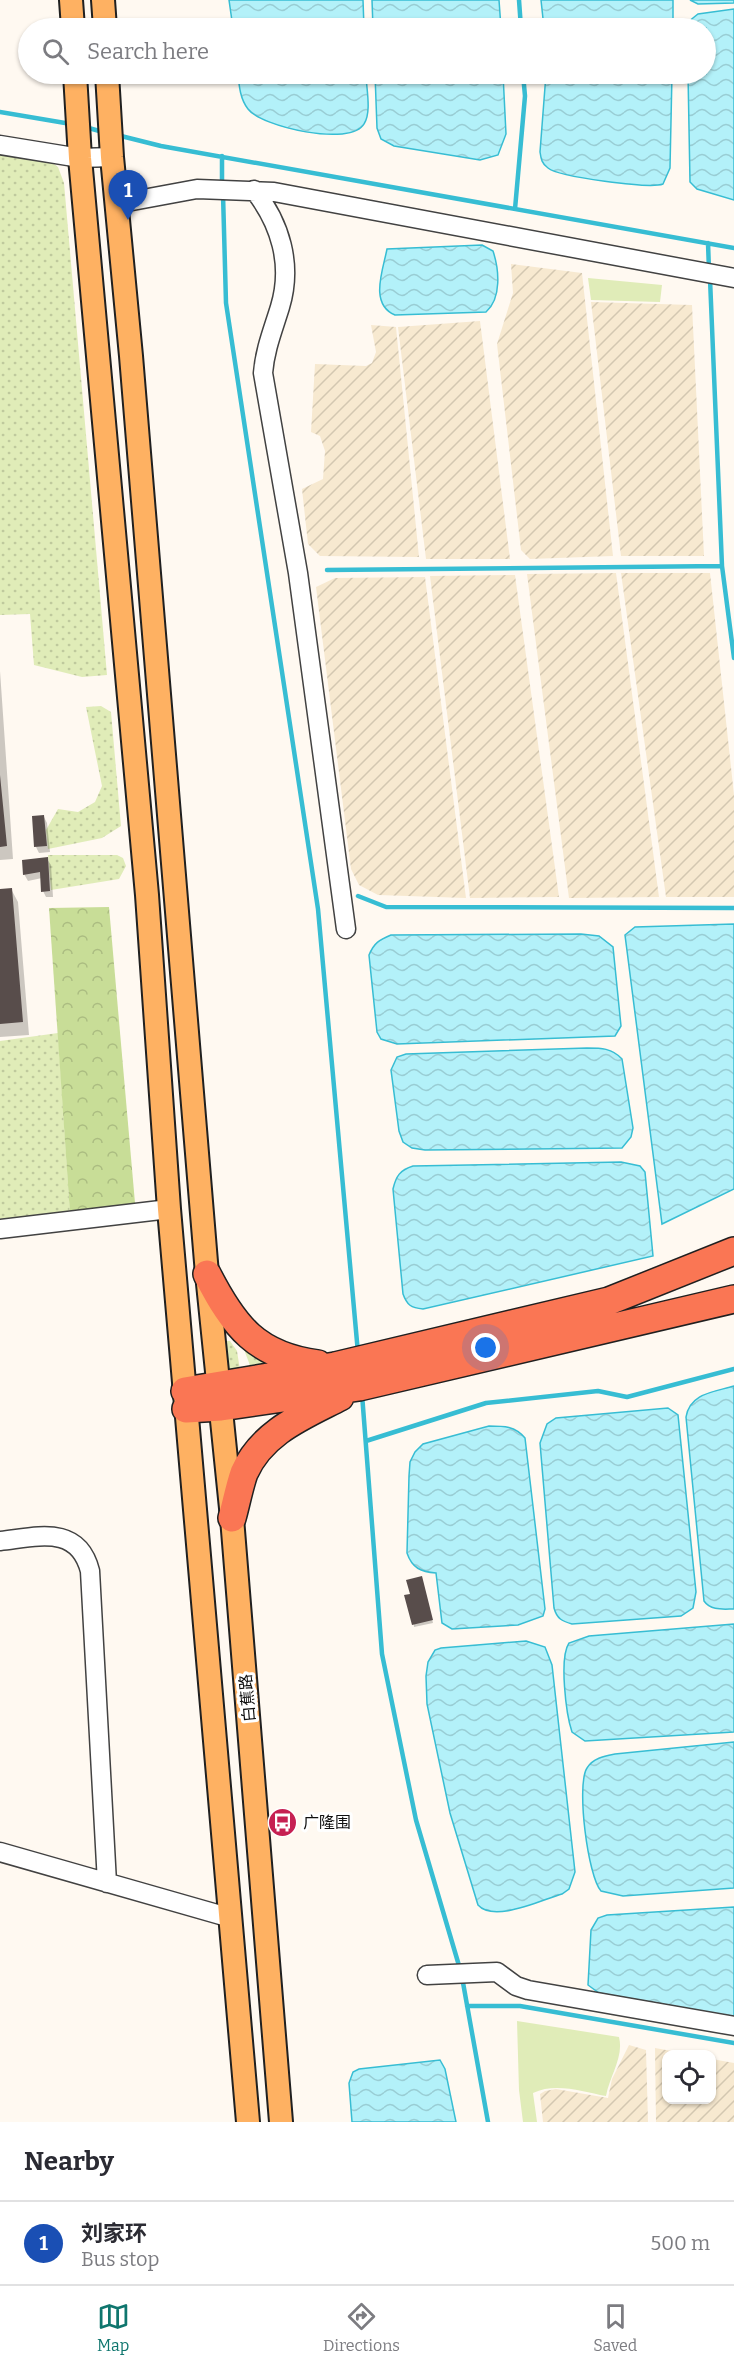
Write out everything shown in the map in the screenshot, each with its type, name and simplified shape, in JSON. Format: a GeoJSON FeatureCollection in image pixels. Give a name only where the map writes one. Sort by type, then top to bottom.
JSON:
{"type":"FeatureCollection","features":[{"type":"Feature","properties":{"kind":"highway"},"geometry":{"type":"LineString","coordinates":[[220,1397],[334,1366],[609,1301],[734,1251]]}},
{"type":"Feature","properties":{"kind":"highway"},"geometry":{"type":"LineString","coordinates":[[207,1274],[225,1309],[243,1333],[272,1352],[299,1361],[334,1366]]}},
{"type":"Feature","properties":{"kind":"highway"},"geometry":{"type":"LineString","coordinates":[[186,1400],[359,1387],[734,1299]]}},
{"type":"Feature","properties":{"kind":"highway"},"geometry":{"type":"LineString","coordinates":[[232,1518],[244,1473],[259,1449],[277,1430],[359,1387]]}},
{"type":"Feature","properties":{"kind":"main road"},"geometry":{"type":"LineString","coordinates":[[71,0],[72,18]]}},
{"type":"Feature","properties":{"kind":"main road"},"geometry":{"type":"LineString","coordinates":[[103,0],[104,18]]}},
{"type":"Feature","properties":{"kind":"main road"},"geometry":{"type":"LineString","coordinates":[[76,84],[80,158],[147,895],[169,1209],[248,2122]]}},
{"type":"Feature","properties":{"kind":"main road","name":"白蕉路"},"geometry":{"type":"LineString","coordinates":[[108,84],[207,1274],[232,1518],[280,2122]]}},
{"type":"Feature","properties":{"kind":"street"},"geometry":{"type":"LineString","coordinates":[[0,145],[80,158],[112,157]]}},
{"type":"Feature","properties":{"kind":"street"},"geometry":{"type":"LineString","coordinates":[[116,204],[197,189],[274,192],[734,278]]}},
{"type":"Feature","properties":{"kind":"street"},"geometry":{"type":"LineString","coordinates":[[254,190],[269,209],[279,232],[285,257],[285,282],[265,350],[263,373],[298,573],[346,929]]}},
{"type":"Feature","properties":{"kind":"street"},"geometry":{"type":"LineString","coordinates":[[0,1229],[169,1209]]}},
{"type":"Feature","properties":{"kind":"street"},"geometry":{"type":"LineString","coordinates":[[0,1541],[52,1536],[65,1539],[78,1546],[87,1558],[90,1571],[107,1883]]}},
{"type":"Feature","properties":{"kind":"street"},"geometry":{"type":"LineString","coordinates":[[0,1852],[231,1918]]}},
{"type":"Feature","properties":{"kind":"street"},"geometry":{"type":"LineString","coordinates":[[427,1975],[497,1972],[516,1986],[528,1990],[734,2026]]}},
{"type":"Feature","properties":{"kind":"shaded area"},"geometry":{"type":"Polygon","coordinates":[[[511,264],[582,273],[613,556],[530,559],[521,550],[497,344],[513,293],[511,264]]]}},
{"type":"Feature","properties":{"kind":"shaded area"},"geometry":{"type":"Polygon","coordinates":[[[591,302],[692,305],[704,556],[621,556],[591,302]]]}},
{"type":"Feature","properties":{"kind":"shaded area"},"geometry":{"type":"Polygon","coordinates":[[[480,321],[510,559],[426,559],[398,327],[480,321]]]}},
{"type":"Feature","properties":{"kind":"shaded area"},"geometry":{"type":"Polygon","coordinates":[[[371,325],[396,327],[419,557],[320,556],[308,544],[302,489],[323,479],[325,451],[320,436],[311,432],[315,364],[366,366],[372,363],[376,352],[371,325]]]}},
{"type":"Feature","properties":{"kind":"shaded area"},"geometry":{"type":"Polygon","coordinates":[[[616,573],[659,897],[569,898],[527,574],[616,573]]]}},
{"type":"Feature","properties":{"kind":"shaded area"},"geometry":{"type":"Polygon","coordinates":[[[621,573],[710,573],[734,795],[734,897],[666,897],[621,573]]]}},
{"type":"Feature","properties":{"kind":"shaded area"},"geometry":{"type":"Polygon","coordinates":[[[515,575],[559,897],[470,898],[430,576],[515,575]]]}},
{"type":"Feature","properties":{"kind":"shaded area"},"geometry":{"type":"Polygon","coordinates":[[[425,577],[466,898],[378,895],[359,885],[351,869],[316,587],[335,578],[425,577]]]}},
{"type":"Feature","properties":{"kind":"shaded area"},"geometry":{"type":"Polygon","coordinates":[[[629,2045],[646,2050],[648,2122],[543,2122],[540,2094],[545,2091],[556,2089],[608,2098],[612,2079],[629,2045]]]}},
{"type":"Feature","properties":{"kind":"shaded area"},"geometry":{"type":"Polygon","coordinates":[[[655,2048],[666,2050],[662,2050],[662,2104],[716,2104],[716,2060],[734,2063],[734,2122],[656,2122],[655,2048]]]}},
{"type":"Feature","properties":{"kind":"green space"},"geometry":{"type":"Polygon","coordinates":[[[0,153],[51,162],[58,167],[64,183],[107,675],[82,677],[34,665],[30,614],[0,615],[0,153]]]}},
{"type":"Feature","properties":{"kind":"green space"},"geometry":{"type":"Polygon","coordinates":[[[588,278],[662,285],[660,302],[591,300],[588,278]]]}},
{"type":"Feature","properties":{"kind":"green space"},"geometry":{"type":"Polygon","coordinates":[[[101,706],[111,712],[121,826],[102,838],[48,849],[46,830],[58,809],[78,812],[95,802],[102,786],[86,707],[101,706]]]}},
{"type":"Feature","properties":{"kind":"green space"},"geometry":{"type":"Polygon","coordinates":[[[48,855],[117,855],[123,858],[126,866],[119,879],[51,890],[48,855]]]}},
{"type":"Feature","properties":{"kind":"green space"},"geometry":{"type":"Polygon","coordinates":[[[109,907],[135,1203],[70,1214],[49,908],[109,907]]]}},
{"type":"Feature","properties":{"kind":"green space"},"geometry":{"type":"Polygon","coordinates":[[[58,1033],[70,1214],[0,1223],[0,1041],[58,1033]]]}},
{"type":"Feature","properties":{"kind":"green space"},"geometry":{"type":"Polygon","coordinates":[[[224,1341],[230,1341],[237,1351],[240,1370],[226,1371],[224,1341]]]}},
{"type":"Feature","properties":{"kind":"green space"},"geometry":{"type":"Polygon","coordinates":[[[243,1347],[284,1365],[251,1368],[243,1347]]]}},
{"type":"Feature","properties":{"kind":"green space"},"geometry":{"type":"Polygon","coordinates":[[[517,2021],[619,2037],[620,2052],[606,2096],[560,2088],[542,2090],[533,2093],[537,2122],[523,2122],[519,2090],[517,2021]]]}},
{"type":"Feature","properties":{"kind":"water"},"geometry":{"type":"Polygon","coordinates":[[[229,0],[363,0],[364,18],[232,18],[229,0]]]}},
{"type":"Feature","properties":{"kind":"water"},"geometry":{"type":"Polygon","coordinates":[[[372,0],[499,0],[500,18],[373,18],[372,0]]]}},
{"type":"Feature","properties":{"kind":"water"},"geometry":{"type":"Polygon","coordinates":[[[541,0],[673,0],[673,18],[543,18],[541,0]]]}},
{"type":"Feature","properties":{"kind":"water"},"geometry":{"type":"Polygon","coordinates":[[[690,0],[734,0],[734,3],[698,4],[690,0]]]}},
{"type":"Feature","properties":{"kind":"water"},"geometry":{"type":"Polygon","coordinates":[[[734,9],[734,200],[697,189],[690,182],[688,84],[716,84],[716,18],[693,18],[698,14],[734,9]]]}},
{"type":"Feature","properties":{"kind":"water"},"geometry":{"type":"Polygon","coordinates":[[[239,84],[367,84],[368,113],[364,124],[356,131],[342,134],[306,132],[287,128],[256,116],[245,105],[239,84]]]}},
{"type":"Feature","properties":{"kind":"water"},"geometry":{"type":"Polygon","coordinates":[[[375,84],[504,84],[506,134],[498,155],[480,160],[394,146],[381,139],[377,128],[375,84]]]}},
{"type":"Feature","properties":{"kind":"water"},"geometry":{"type":"Polygon","coordinates":[[[545,84],[672,84],[670,168],[663,184],[641,185],[569,175],[546,166],[540,152],[545,84]]]}},
{"type":"Feature","properties":{"kind":"water"},"geometry":{"type":"Polygon","coordinates":[[[482,245],[493,251],[498,275],[495,299],[486,312],[395,315],[382,303],[380,286],[387,249],[482,245]]]}},
{"type":"Feature","properties":{"kind":"water"},"geometry":{"type":"Polygon","coordinates":[[[734,924],[734,1189],[662,1224],[625,935],[635,927],[734,924]]]}},
{"type":"Feature","properties":{"kind":"water"},"geometry":{"type":"Polygon","coordinates":[[[581,934],[599,936],[613,947],[621,1026],[615,1036],[397,1044],[381,1039],[377,1032],[369,955],[380,940],[391,935],[581,934]]]}},
{"type":"Feature","properties":{"kind":"water"},"geometry":{"type":"Polygon","coordinates":[[[587,1048],[610,1051],[622,1059],[633,1128],[631,1137],[622,1148],[425,1150],[412,1148],[403,1142],[399,1131],[391,1070],[397,1057],[406,1054],[587,1048]]]}},
{"type":"Feature","properties":{"kind":"water"},"geometry":{"type":"Polygon","coordinates":[[[621,1162],[640,1166],[645,1172],[653,1256],[423,1309],[412,1307],[406,1301],[403,1294],[393,1189],[397,1177],[405,1169],[413,1166],[621,1162]]]}},
{"type":"Feature","properties":{"kind":"water"},"geometry":{"type":"Polygon","coordinates":[[[734,1386],[734,1609],[722,1609],[714,1608],[704,1601],[686,1417],[688,1409],[698,1398],[734,1386]]]}},
{"type":"Feature","properties":{"kind":"water"},"geometry":{"type":"Polygon","coordinates":[[[668,1408],[678,1415],[696,1592],[693,1608],[681,1616],[572,1624],[563,1621],[558,1617],[554,1608],[540,1443],[547,1424],[556,1418],[668,1408]]]}},
{"type":"Feature","properties":{"kind":"water"},"geometry":{"type":"Polygon","coordinates":[[[489,1426],[513,1429],[525,1438],[545,1609],[543,1616],[518,1625],[452,1629],[442,1623],[436,1573],[418,1568],[407,1553],[410,1462],[415,1452],[423,1444],[489,1426]]]}},
{"type":"Feature","properties":{"kind":"water"},"geometry":{"type":"Polygon","coordinates":[[[734,1624],[734,1732],[585,1741],[572,1732],[564,1673],[564,1661],[569,1643],[589,1636],[734,1624]]]}},
{"type":"Feature","properties":{"kind":"water"},"geometry":{"type":"Polygon","coordinates":[[[526,1641],[545,1647],[552,1665],[575,1872],[569,1889],[562,1894],[518,1909],[495,1912],[485,1910],[478,1905],[450,1813],[427,1704],[426,1676],[428,1662],[435,1650],[526,1641]]]}},
{"type":"Feature","properties":{"kind":"water"},"geometry":{"type":"Polygon","coordinates":[[[734,1742],[734,1888],[623,1896],[601,1891],[592,1868],[583,1811],[584,1778],[592,1762],[615,1754],[734,1742]]]}},
{"type":"Feature","properties":{"kind":"water"},"geometry":{"type":"Polygon","coordinates":[[[734,1907],[734,2017],[599,1993],[588,1985],[591,1930],[598,1918],[607,1915],[734,1907]]]}},
{"type":"Feature","properties":{"kind":"water"},"geometry":{"type":"Polygon","coordinates":[[[440,2060],[445,2069],[456,2122],[352,2122],[349,2083],[353,2072],[359,2069],[440,2060]]]}},
{"type":"Feature","properties":{"kind":"building"},"geometry":{"type":"Polygon","coordinates":[[[0,775],[7,846],[0,847],[0,775]]]}},
{"type":"Feature","properties":{"kind":"building"},"geometry":{"type":"Polygon","coordinates":[[[44,815],[47,846],[34,847],[32,816],[44,815]]]}},
{"type":"Feature","properties":{"kind":"building"},"geometry":{"type":"Polygon","coordinates":[[[48,857],[50,891],[41,892],[40,872],[23,875],[22,860],[48,857]]]}},
{"type":"Feature","properties":{"kind":"building"},"geometry":{"type":"Polygon","coordinates":[[[12,888],[23,1022],[0,1024],[0,889],[12,888]]]}},
{"type":"Feature","properties":{"kind":"building"},"geometry":{"type":"Polygon","coordinates":[[[422,1576],[433,1620],[412,1625],[404,1595],[410,1594],[406,1580],[422,1576]]]}},
{"type":"Feature","properties":{"kind":"waterway"},"geometry":{"type":"LineString","coordinates":[[519,0],[520,18]]}},
{"type":"Feature","properties":{"kind":"waterway"},"geometry":{"type":"LineString","coordinates":[[515,209],[525,96],[524,84]]}},
{"type":"Feature","properties":{"kind":"waterway"},"geometry":{"type":"LineString","coordinates":[[0,112],[71,124]]}},
{"type":"Feature","properties":{"kind":"waterway"},"geometry":{"type":"LineString","coordinates":[[85,127],[103,132]]}},
{"type":"Feature","properties":{"kind":"waterway"},"geometry":{"type":"LineString","coordinates":[[117,135],[161,146],[734,248]]}},
{"type":"Feature","properties":{"kind":"waterway"},"geometry":{"type":"LineString","coordinates":[[222,156],[222,186]]}},
{"type":"Feature","properties":{"kind":"waterway"},"geometry":{"type":"LineString","coordinates":[[223,194],[226,303],[318,909],[358,1353]]}},
{"type":"Feature","properties":{"kind":"waterway"},"geometry":{"type":"LineString","coordinates":[[708,243],[709,270]]}},
{"type":"Feature","properties":{"kind":"waterway"},"geometry":{"type":"LineString","coordinates":[[710,279],[722,566],[734,658]]}},
{"type":"Feature","properties":{"kind":"waterway"},"geometry":{"type":"LineString","coordinates":[[327,570],[722,566]]}},
{"type":"Feature","properties":{"kind":"waterway"},"geometry":{"type":"LineString","coordinates":[[358,896],[386,907],[734,908]]}},
{"type":"Feature","properties":{"kind":"waterway"},"geometry":{"type":"LineString","coordinates":[[366,1441],[486,1403],[598,1391],[627,1397],[734,1369]]}},
{"type":"Feature","properties":{"kind":"waterway"},"geometry":{"type":"LineString","coordinates":[[362,1394],[382,1654],[416,1820],[460,1969]]}},
{"type":"Feature","properties":{"kind":"waterway"},"geometry":{"type":"LineString","coordinates":[[462,1977],[488,2122]]}},
{"type":"Feature","properties":{"kind":"waterway"},"geometry":{"type":"LineString","coordinates":[[467,2006],[520,2006],[734,2043]]}},
{"type":"Feature","properties":{"kind":"place","name":"刘家环"},"geometry":{"type":"Point","coordinates":[128,220]}},
{"type":"Feature","properties":{"kind":"place","name":"广隆围"},"geometry":{"type":"Point","coordinates":[282,1822]}}]}
